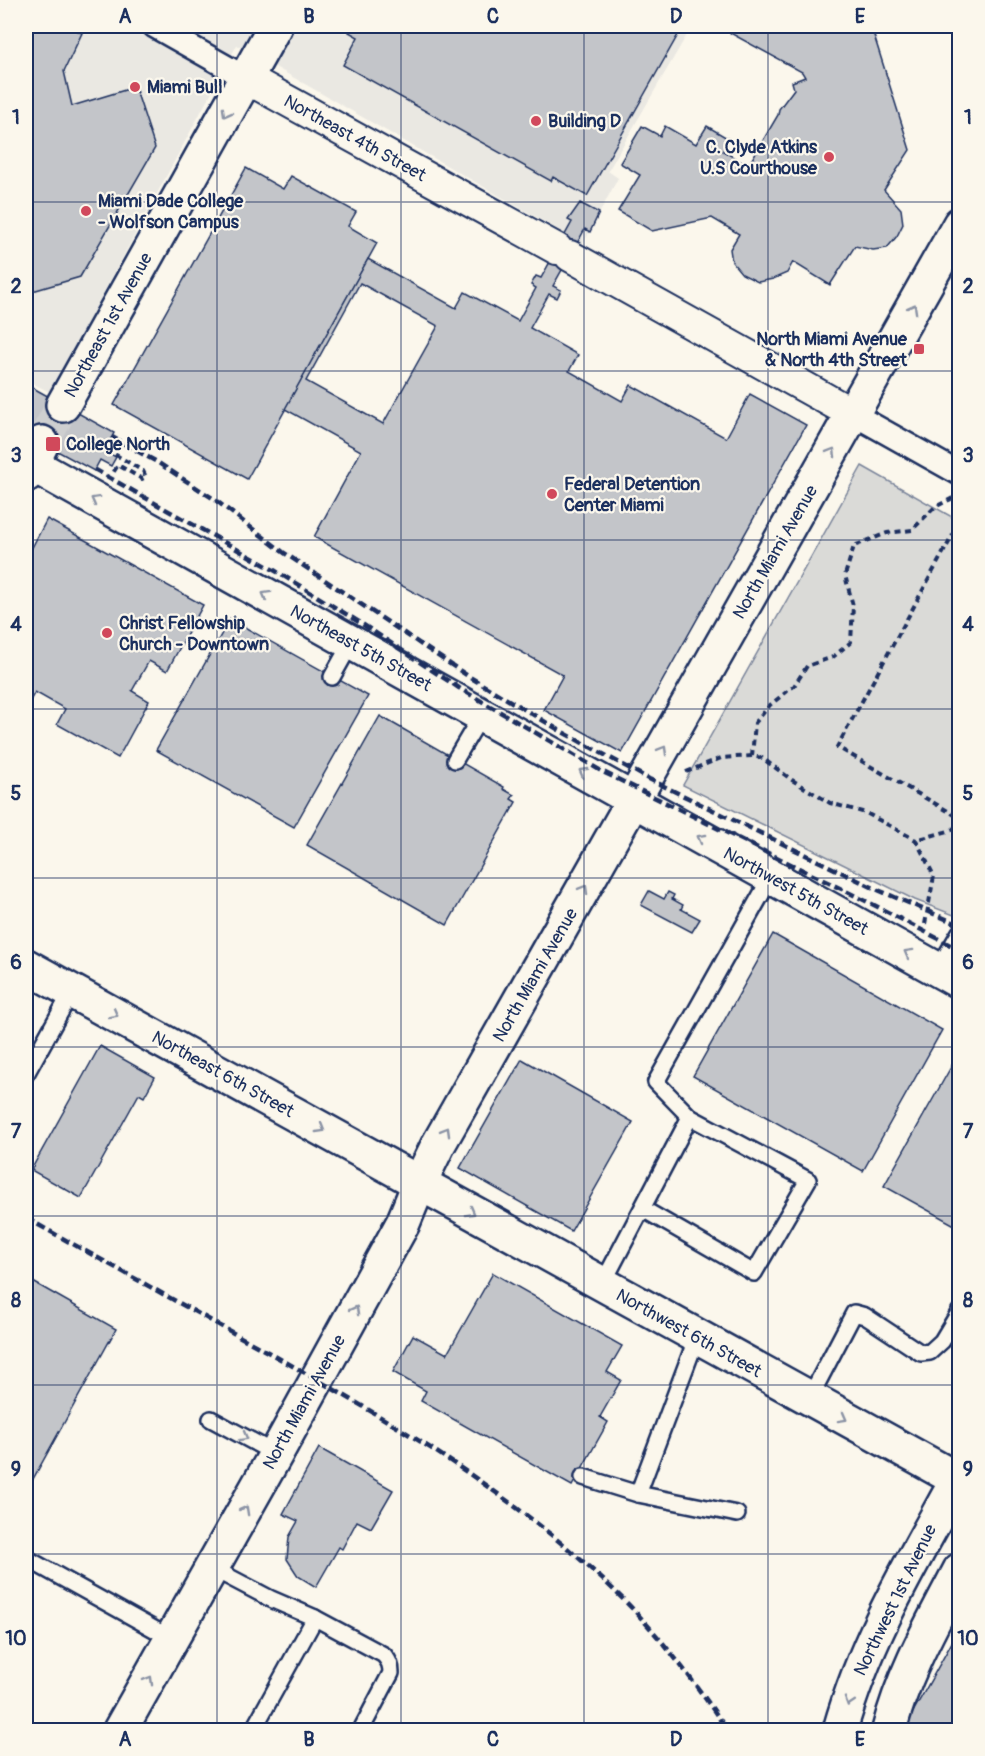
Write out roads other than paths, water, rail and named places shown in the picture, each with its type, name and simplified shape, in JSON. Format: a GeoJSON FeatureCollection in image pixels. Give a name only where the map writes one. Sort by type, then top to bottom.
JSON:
{"type":"FeatureCollection","features":[{"type":"Feature","properties":{"kind":"main road","name":"Northeast 1st Avenue"},"geometry":{"type":"LineString","coordinates":[[63,405],[275,26]]}},
{"type":"Feature","properties":{"kind":"main road","name":"North Miami Avenue"},"geometry":{"type":"LineString","coordinates":[[120,1731],[403,1223],[438,1144],[960,224]]}},
{"type":"Feature","properties":{"kind":"main road","name":"Northeast 5th Street"},"geometry":{"type":"LineString","coordinates":[[31,461],[351,643],[634,800]]}},
{"type":"Feature","properties":{"kind":"main road","name":"Northwest 5th Street"},"geometry":{"type":"LineString","coordinates":[[634,800],[949,976]]}},
{"type":"Feature","properties":{"kind":"main road","name":"Northeast 6th Street"},"geometry":{"type":"LineString","coordinates":[[26,966],[419,1184]]}},
{"type":"Feature","properties":{"kind":"main road","name":"Northwest 6th Street"},"geometry":{"type":"LineString","coordinates":[[419,1184],[959,1479]]}},
{"type":"Feature","properties":{"kind":"main road","name":"Northwest 1st Avenue"},"geometry":{"type":"LineString","coordinates":[[840,1731],[855,1684],[878,1627],[929,1527],[959,1479]]}},
{"type":"Feature","properties":{"kind":"main road"},"geometry":{"type":"LineString","coordinates":[[889,1731],[910,1671],[960,1570]]}},
{"type":"Feature","properties":{"kind":"street","name":"Northeast 4th Street"},"geometry":{"type":"LineString","coordinates":[[154,26],[853,414]]}},
{"type":"Feature","properties":{"kind":"street"},"geometry":{"type":"LineString","coordinates":[[853,414],[960,474]]}},
{"type":"Feature","properties":{"kind":"lane"},"geometry":{"type":"LineString","coordinates":[[332,676],[351,643]]}},
{"type":"Feature","properties":{"kind":"lane"},"geometry":{"type":"LineString","coordinates":[[455,760],[481,716]]}},
{"type":"Feature","properties":{"kind":"lane"},"geometry":{"type":"LineString","coordinates":[[643,1209],[754,1272],[808,1180],[690,1117],[656,1082],[771,877]]}},
{"type":"Feature","properties":{"kind":"lane"},"geometry":{"type":"LineString","coordinates":[[949,976],[960,932]]}},
{"type":"Feature","properties":{"kind":"lane"},"geometry":{"type":"LineString","coordinates":[[26,1074],[72,991]]}},
{"type":"Feature","properties":{"kind":"lane"},"geometry":{"type":"LineString","coordinates":[[603,1284],[690,1117]]}},
{"type":"Feature","properties":{"kind":"lane"},"geometry":{"type":"LineString","coordinates":[[809,1399],[854,1313],[865,1316],[921,1353],[930,1352],[942,1341],[960,1311]]}},
{"type":"Feature","properties":{"kind":"lane"},"geometry":{"type":"LineString","coordinates":[[638,1494],[697,1337]]}},
{"type":"Feature","properties":{"kind":"lane"},"geometry":{"type":"LineString","coordinates":[[211,1419],[276,1454]]}},
{"type":"Feature","properties":{"kind":"lane"},"geometry":{"type":"LineString","coordinates":[[583,1477],[638,1494],[736,1514]]}},
{"type":"Feature","properties":{"kind":"lane"},"geometry":{"type":"LineString","coordinates":[[26,1558],[172,1639]]}},
{"type":"Feature","properties":{"kind":"lane"},"geometry":{"type":"LineString","coordinates":[[212,1568],[315,1618],[384,1655],[391,1665],[391,1673],[361,1731]]}},
{"type":"Feature","properties":{"kind":"lane"},"geometry":{"type":"LineString","coordinates":[[253,1731],[315,1618]]}},
{"type":"Feature","properties":{"kind":"tunnel"},"geometry":{"type":"LineString","coordinates":[[42,443],[63,405]]}},
{"type":"Feature","properties":{"kind":"railway"},"geometry":{"type":"LineString","coordinates":[[112,437],[157,462],[214,499],[283,552],[468,676],[559,730],[649,779],[878,890],[960,925]]}},
{"type":"Feature","properties":{"kind":"railway"},"geometry":{"type":"LineString","coordinates":[[94,469],[274,570],[359,622],[459,688],[603,772],[872,904],[960,950]]}},
{"type":"Feature","properties":{"kind":"railway"},"geometry":{"type":"LineString","coordinates":[[26,1218],[354,1401],[450,1461],[496,1493],[585,1563],[626,1602],[654,1632],[704,1696],[727,1730]]}},
{"type":"Feature","properties":{"kind":"place","name":"Miami Bull"},"geometry":{"type":"Point","coordinates":[135,87]}},
{"type":"Feature","properties":{"kind":"place","name":"Building D"},"geometry":{"type":"Point","coordinates":[536,121]}},
{"type":"Feature","properties":{"kind":"place","name":"C. Clyde Atkins U.S Courthouse"},"geometry":{"type":"Point","coordinates":[829,157]}},
{"type":"Feature","properties":{"kind":"place","name":"Miami Dade College - Wolfson Campus"},"geometry":{"type":"Point","coordinates":[86,211]}},
{"type":"Feature","properties":{"kind":"place","name":"North Miami Avenue & North 4th Street"},"geometry":{"type":"Point","coordinates":[919,349]}},
{"type":"Feature","properties":{"kind":"place","name":"College North"},"geometry":{"type":"Point","coordinates":[53,444]}},
{"type":"Feature","properties":{"kind":"place","name":"Federal Detention Center Miami"},"geometry":{"type":"Point","coordinates":[552,494]}},
{"type":"Feature","properties":{"kind":"place","name":"Christ Fellowship Church - Downtown"},"geometry":{"type":"Point","coordinates":[107,633]}}]}
